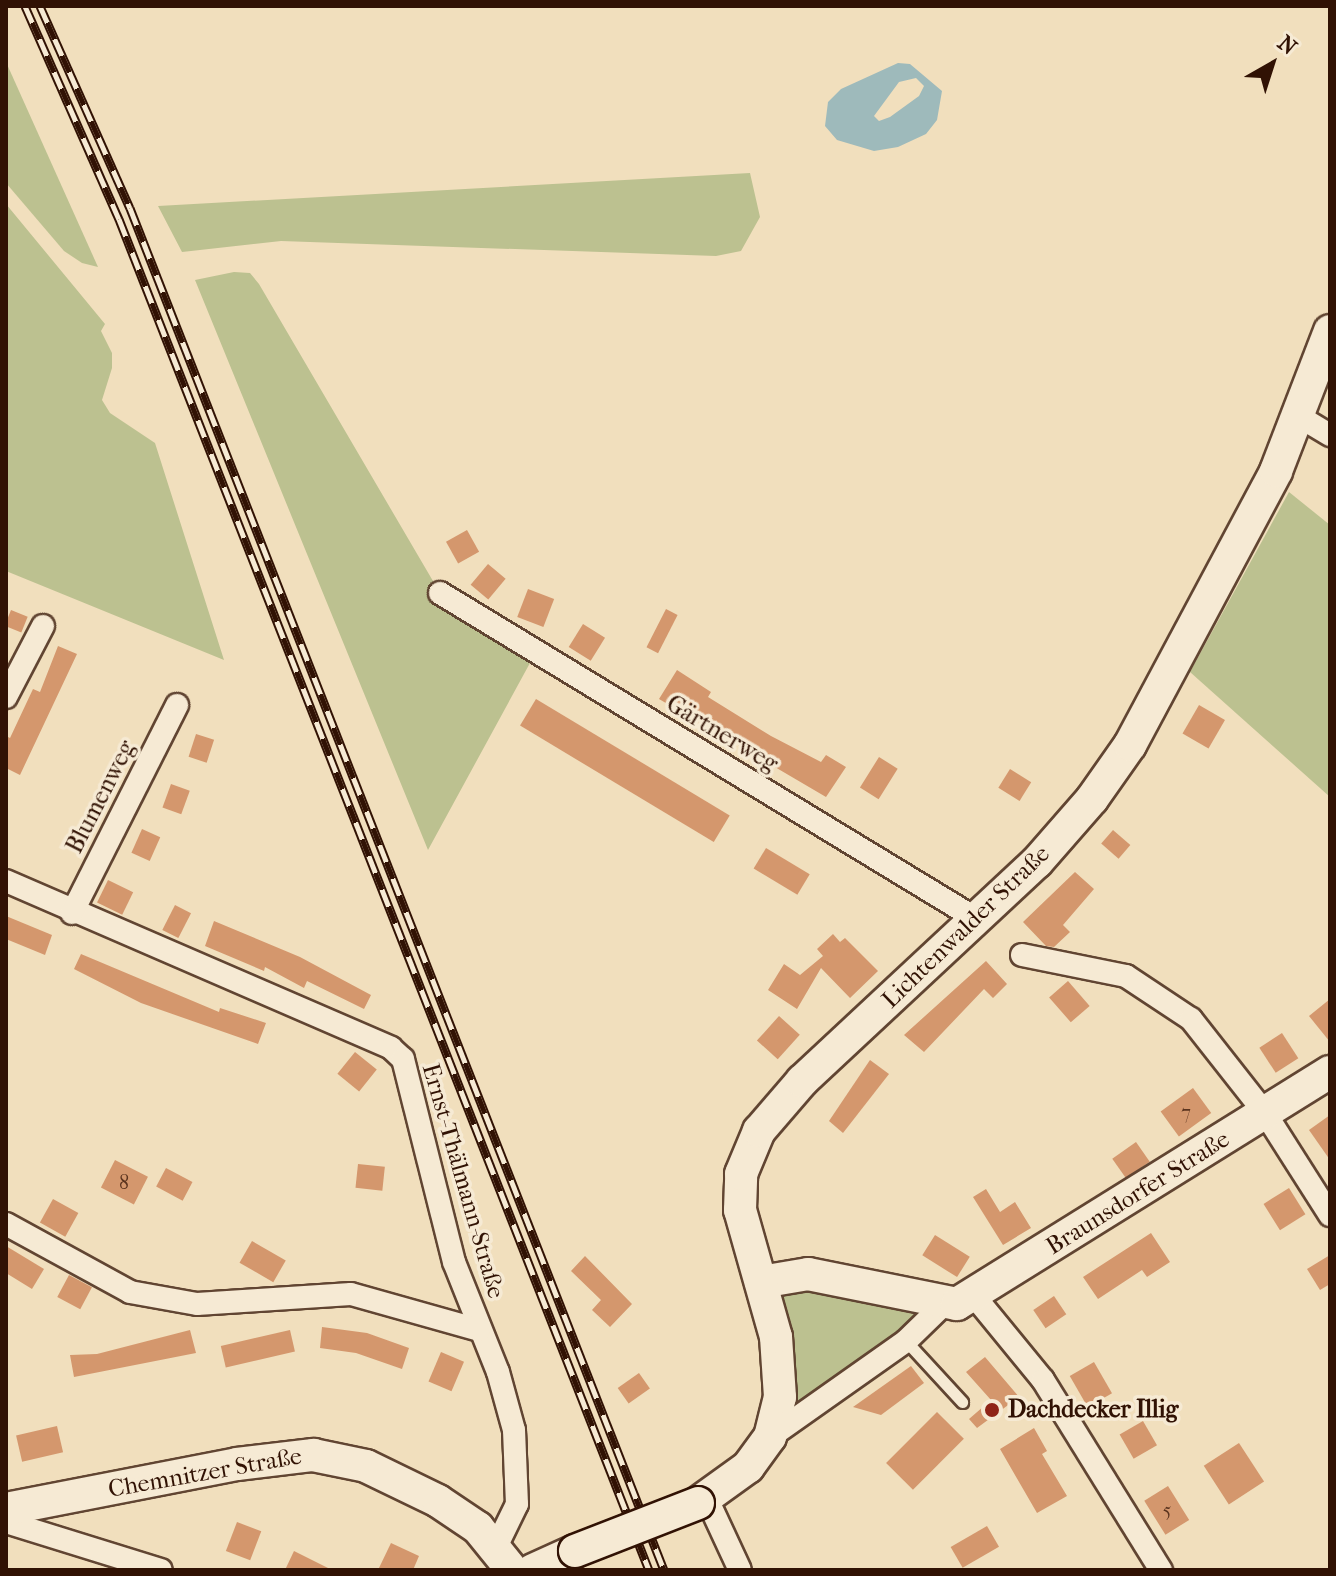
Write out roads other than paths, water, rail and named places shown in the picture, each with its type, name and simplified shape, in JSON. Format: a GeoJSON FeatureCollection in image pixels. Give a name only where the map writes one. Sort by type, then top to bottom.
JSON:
{"type":"FeatureCollection","features":[{"type":"Feature","properties":{"kind":"main road","name":"Lichtenwalder Straße"},"geometry":{"type":"LineString","coordinates":[[533,1570],[702,1501],[748,1467],[770,1437],[780,1369],[761,1282],[746,1237],[739,1192],[759,1131],[802,1081],[978,920],[1083,810],[1130,745],[1207,607],[1300,417],[1330,331]]}},
{"type":"Feature","properties":{"kind":"main road","name":"Braunsdorfer Straße"},"geometry":{"type":"LineString","coordinates":[[761,1282],[777,1275],[808,1274],[943,1305],[975,1297],[1330,1072]]}},
{"type":"Feature","properties":{"kind":"main road","name":"Chemnitzer Straße"},"geometry":{"type":"LineString","coordinates":[[6,1509],[237,1464],[313,1455],[392,1476],[458,1514],[504,1559]]}},
{"type":"Feature","properties":{"kind":"street"},"geometry":{"type":"LineString","coordinates":[[1300,417],[1330,435]]}},
{"type":"Feature","properties":{"kind":"street","name":"Gärtnerweg"},"geometry":{"type":"LineString","coordinates":[[440,593],[978,920]]}},
{"type":"Feature","properties":{"kind":"street"},"geometry":{"type":"LineString","coordinates":[[6,697],[43,626]]}},
{"type":"Feature","properties":{"kind":"street","name":"Blumenweg"},"geometry":{"type":"LineString","coordinates":[[72,913],[177,705]]}},
{"type":"Feature","properties":{"kind":"street","name":"Ernst-Thälmann-Straße"},"geometry":{"type":"LineString","coordinates":[[6,881],[72,913],[391,1048],[403,1059],[454,1262],[498,1372],[518,1467],[517,1504],[504,1559]]}},
{"type":"Feature","properties":{"kind":"street"},"geometry":{"type":"LineString","coordinates":[[1022,955],[1126,976],[1191,1019],[1265,1113],[1330,1215]]}},
{"type":"Feature","properties":{"kind":"street"},"geometry":{"type":"LineString","coordinates":[[6,1224],[130,1292],[197,1304],[351,1294],[479,1330]]}},
{"type":"Feature","properties":{"kind":"street"},"geometry":{"type":"LineString","coordinates":[[975,1297],[1043,1380],[1161,1570]]}},
{"type":"Feature","properties":{"kind":"street"},"geometry":{"type":"LineString","coordinates":[[770,1437],[906,1341],[943,1305]]}},
{"type":"Feature","properties":{"kind":"street"},"geometry":{"type":"LineString","coordinates":[[702,1501],[740,1570]]}},
{"type":"Feature","properties":{"kind":"street"},"geometry":{"type":"LineString","coordinates":[[6,1522],[161,1570]]}},
{"type":"Feature","properties":{"kind":"lane"},"geometry":{"type":"LineString","coordinates":[[906,1341],[962,1402]]}},
{"type":"Feature","properties":{"kind":"water"},"geometry":{"type":"Polygon","coordinates":[[[898,63],[910,64],[942,91],[937,120],[926,134],[898,147],[874,151],[837,140],[825,126],[828,102],[841,89],[898,63]],[[916,78],[899,82],[874,116],[879,121],[890,117],[919,96],[924,86],[916,78]]]}},
{"type":"Feature","properties":{"kind":"railway"},"geometry":{"type":"LineString","coordinates":[[25,6],[119,219],[649,1570]]}},
{"type":"Feature","properties":{"kind":"railway"},"geometry":{"type":"LineString","coordinates":[[40,6],[130,208],[664,1570]]}},
{"type":"Feature","properties":{"kind":"place","name":"Dachdecker Illig"},"geometry":{"type":"Point","coordinates":[992,1410]}}]}
